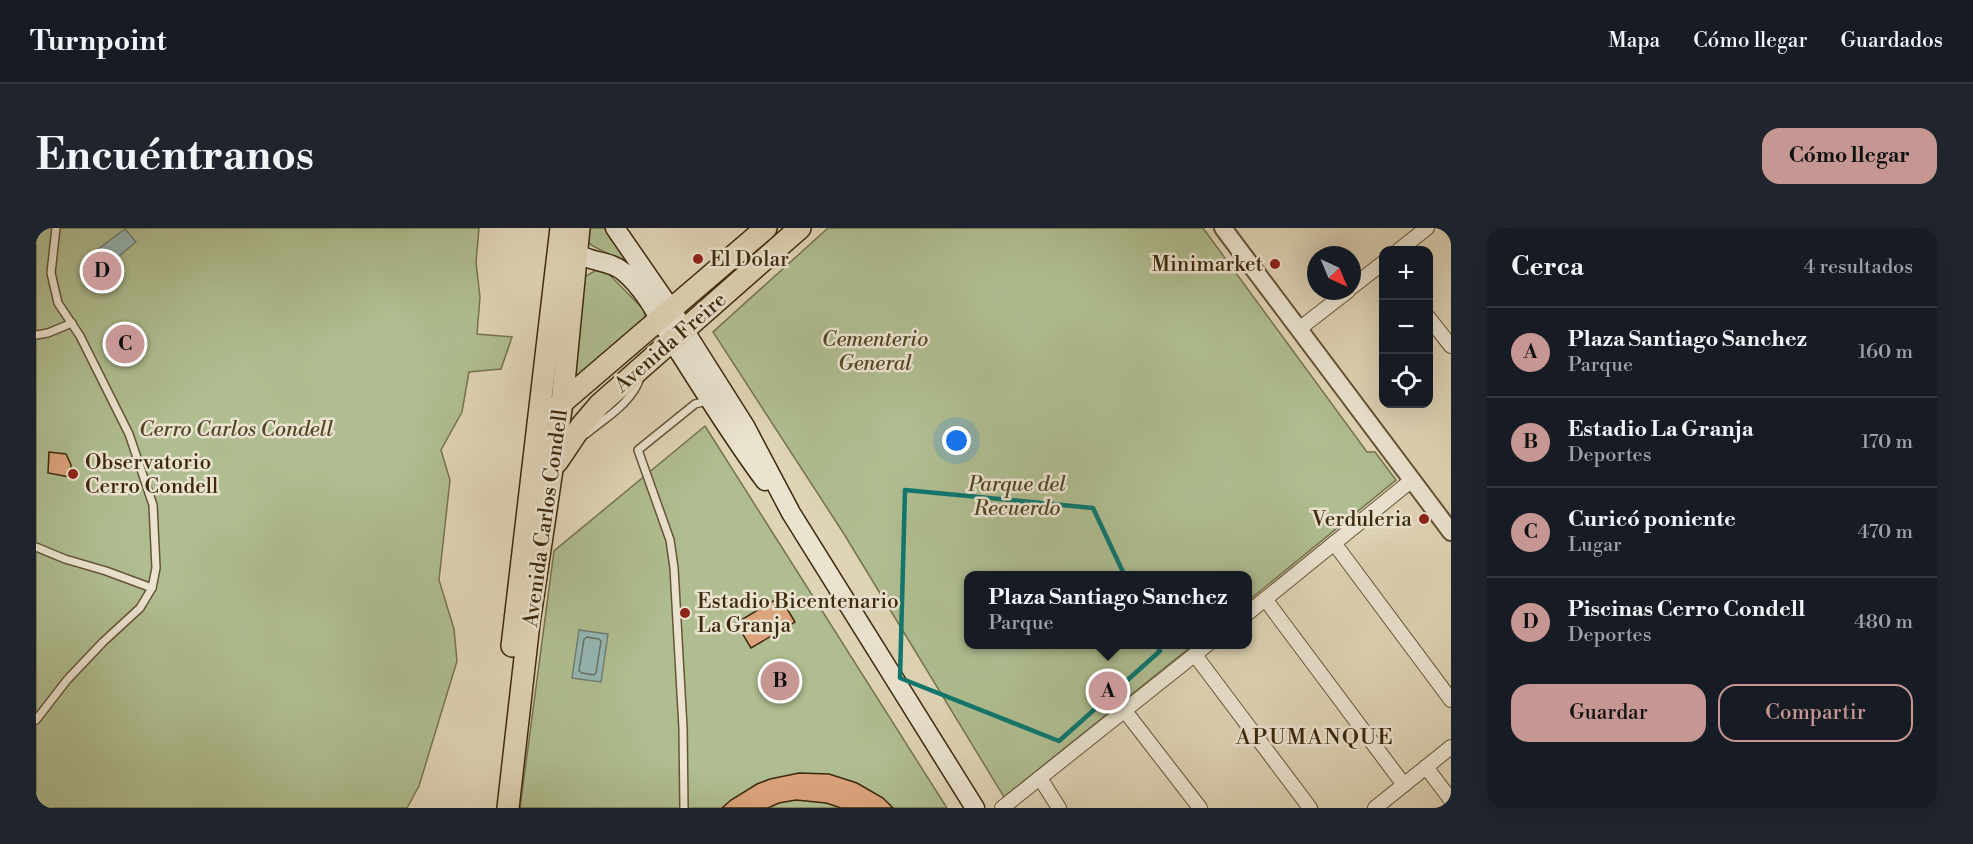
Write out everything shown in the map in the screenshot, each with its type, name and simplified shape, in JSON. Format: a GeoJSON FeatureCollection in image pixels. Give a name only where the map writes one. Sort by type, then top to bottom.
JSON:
{"type":"FeatureCollection","features":[{"type":"Feature","properties":{"kind":"main road"},"geometry":{"type":"LineString","coordinates":[[561,228],[567,242],[583,258],[613,264],[625,272],[665,314]]}},
{"type":"Feature","properties":{"kind":"main road","name":"Avenida Carlos Condell"},"geometry":{"type":"LineString","coordinates":[[494,808],[561,228]]}},
{"type":"Feature","properties":{"kind":"main road","name":"Avenida Carlos Condell"},"geometry":{"type":"LineString","coordinates":[[508,808],[529,623],[559,460],[562,403],[579,228]]}},
{"type":"Feature","properties":{"kind":"main road"},"geometry":{"type":"LineString","coordinates":[[615,228],[678,335],[745,426],[791,513],[975,808]]}},
{"type":"Feature","properties":{"kind":"main road","name":"Avenida Freire"},"geometry":{"type":"LineString","coordinates":[[538,430],[562,403],[766,228]]}},
{"type":"Feature","properties":{"kind":"main road","name":"Avenida Freire"},"geometry":{"type":"LineString","coordinates":[[559,460],[594,410],[800,228]]}},
{"type":"Feature","properties":{"kind":"main road"},"geometry":{"type":"LineString","coordinates":[[678,335],[709,400],[737,443],[791,513]]}},
{"type":"Feature","properties":{"kind":"street"},"geometry":{"type":"LineString","coordinates":[[1223,228],[1451,532]]}},
{"type":"Feature","properties":{"kind":"street"},"geometry":{"type":"LineString","coordinates":[[1404,246],[1427,228]]}},
{"type":"Feature","properties":{"kind":"street"},"geometry":{"type":"LineString","coordinates":[[1361,280],[1379,265]]}},
{"type":"Feature","properties":{"kind":"street"},"geometry":{"type":"LineString","coordinates":[[1299,329],[1336,300]]}},
{"type":"Feature","properties":{"kind":"street"},"geometry":{"type":"LineString","coordinates":[[1433,323],[1451,346]]}},
{"type":"Feature","properties":{"kind":"street"},"geometry":{"type":"LineString","coordinates":[[1252,610],[1412,480]]}},
{"type":"Feature","properties":{"kind":"street"},"geometry":{"type":"LineString","coordinates":[[1334,543],[1451,700]]}},
{"type":"Feature","properties":{"kind":"street"},"geometry":{"type":"LineString","coordinates":[[1265,599],[1404,785]]}},
{"type":"Feature","properties":{"kind":"street"},"geometry":{"type":"LineString","coordinates":[[1002,808],[1203,649]]}},
{"type":"Feature","properties":{"kind":"street"},"geometry":{"type":"LineString","coordinates":[[1195,655],[1310,808]]}},
{"type":"Feature","properties":{"kind":"street"},"geometry":{"type":"LineString","coordinates":[[1125,711],[1200,808]]}},
{"type":"Feature","properties":{"kind":"street"},"geometry":{"type":"LineString","coordinates":[[1375,808],[1451,747]]}},
{"type":"Feature","properties":{"kind":"street"},"geometry":{"type":"LineString","coordinates":[[1426,767],[1451,800]]}},
{"type":"Feature","properties":{"kind":"street"},"geometry":{"type":"LineString","coordinates":[[1040,778],[1059,808]]}},
{"type":"Feature","properties":{"kind":"lane"},"geometry":{"type":"LineString","coordinates":[[36,720],[67,680],[140,608],[152,588],[156,568],[153,505],[129,434],[80,336],[58,303],[51,273],[56,228]]}},
{"type":"Feature","properties":{"kind":"lane"},"geometry":{"type":"LineString","coordinates":[[36,335],[48,333],[72,323]]}},
{"type":"Feature","properties":{"kind":"lane"},"geometry":{"type":"LineString","coordinates":[[684,808],[683,728],[674,568],[670,540],[639,450],[694,404],[709,400]]}},
{"type":"Feature","properties":{"kind":"lane"},"geometry":{"type":"LineString","coordinates":[[36,547],[152,588]]}},
{"type":"Feature","properties":{"kind":"highlighted area"},"geometry":{"type":"Polygon","coordinates":[[[905,490],[1093,508],[1160,651],[1059,741],[900,678],[905,490]]]}},
{"type":"Feature","properties":{"kind":"green space","name":"Cerro Carlos Condell"},"geometry":{"type":"Polygon","coordinates":[[[36,228],[479,228],[476,262],[480,297],[477,334],[512,337],[501,369],[469,372],[462,412],[441,450],[450,480],[439,580],[454,629],[457,661],[419,786],[407,808],[36,808],[36,228]]]}},
{"type":"Feature","properties":{"kind":"green space"},"geometry":{"type":"Polygon","coordinates":[[[588,228],[608,228],[643,277],[616,258],[591,245],[588,241],[588,228]]]}},
{"type":"Feature","properties":{"kind":"green space","name":"Cementerio General"},"geometry":{"type":"Polygon","coordinates":[[[828,228],[1203,228],[1367,452],[1375,452],[1396,480],[1252,598],[1252,571],[964,571],[964,649],[1188,649],[1004,797],[844,534],[713,332],[828,228]]]}},
{"type":"Feature","properties":{"kind":"green space"},"geometry":{"type":"Polygon","coordinates":[[[602,267],[644,310],[645,319],[572,381],[579,280],[602,267]]]}},
{"type":"Feature","properties":{"kind":"green space","name":"Estadio Bicentenario La Granja"},"geometry":{"type":"Polygon","coordinates":[[[705,426],[947,808],[520,808],[554,551],[705,426]]]}},
{"type":"Feature","properties":{"kind":"water"},"geometry":{"type":"Polygon","coordinates":[[[125,229],[136,242],[108,265],[97,250],[125,229]]]}},
{"type":"Feature","properties":{"kind":"water"},"geometry":{"type":"Polygon","coordinates":[[[118,265],[124,273],[106,287],[99,279],[118,265]]]}},
{"type":"Feature","properties":{"kind":"water"},"geometry":{"type":"Polygon","coordinates":[[[579,630],[608,634],[601,682],[572,678],[579,630]]]}},
{"type":"Feature","properties":{"kind":"building"},"geometry":{"type":"Polygon","coordinates":[[[49,452],[66,454],[71,465],[70,477],[48,473],[49,452]]]}},
{"type":"Feature","properties":{"kind":"building"},"geometry":{"type":"Polygon","coordinates":[[[780,597],[795,622],[751,648],[736,623],[780,597]]]}},
{"type":"Feature","properties":{"kind":"building"},"geometry":{"type":"Polygon","coordinates":[[[799,773],[829,774],[857,783],[883,798],[893,808],[841,808],[826,803],[796,800],[768,808],[722,808],[757,784],[799,773]]]}},
{"type":"Feature","properties":{"kind":"place","name":"El Dolar"},"geometry":{"type":"Point","coordinates":[698,259]}},
{"type":"Feature","properties":{"kind":"place","name":"Minimarket"},"geometry":{"type":"Point","coordinates":[1275,264]}},
{"type":"Feature","properties":{"kind":"place","name":"Piscinas Cerro Condell"},"geometry":{"type":"Point","coordinates":[102,271]}},
{"type":"Feature","properties":{"kind":"place","name":"Curicó poniente"},"geometry":{"type":"Point","coordinates":[125,344]}},
{"type":"Feature","properties":{"kind":"place","name":"Observatorio Cerro Condell"},"geometry":{"type":"Point","coordinates":[73,474]}},
{"type":"Feature","properties":{"kind":"place","name":"Verduleria"},"geometry":{"type":"Point","coordinates":[1424,519]}},
{"type":"Feature","properties":{"kind":"place","name":"Estadio Bicentenario La Granja"},"geometry":{"type":"Point","coordinates":[685,613]}},
{"type":"Feature","properties":{"kind":"place","name":"Estadio La Granja"},"geometry":{"type":"Point","coordinates":[780,681]}},
{"type":"Feature","properties":{"kind":"place","name":"Plaza Santiago Sanchez"},"geometry":{"type":"Point","coordinates":[1108,691]}},
{"type":"Feature","properties":{"kind":"district","name":"APUMANQUE"},"geometry":{"type":"Point","coordinates":[1315,736]}},
{"type":"Feature","properties":{"kind":"park label","name":"Parque del Recuerdo"},"geometry":{"type":"Point","coordinates":[1017,496]}}]}
